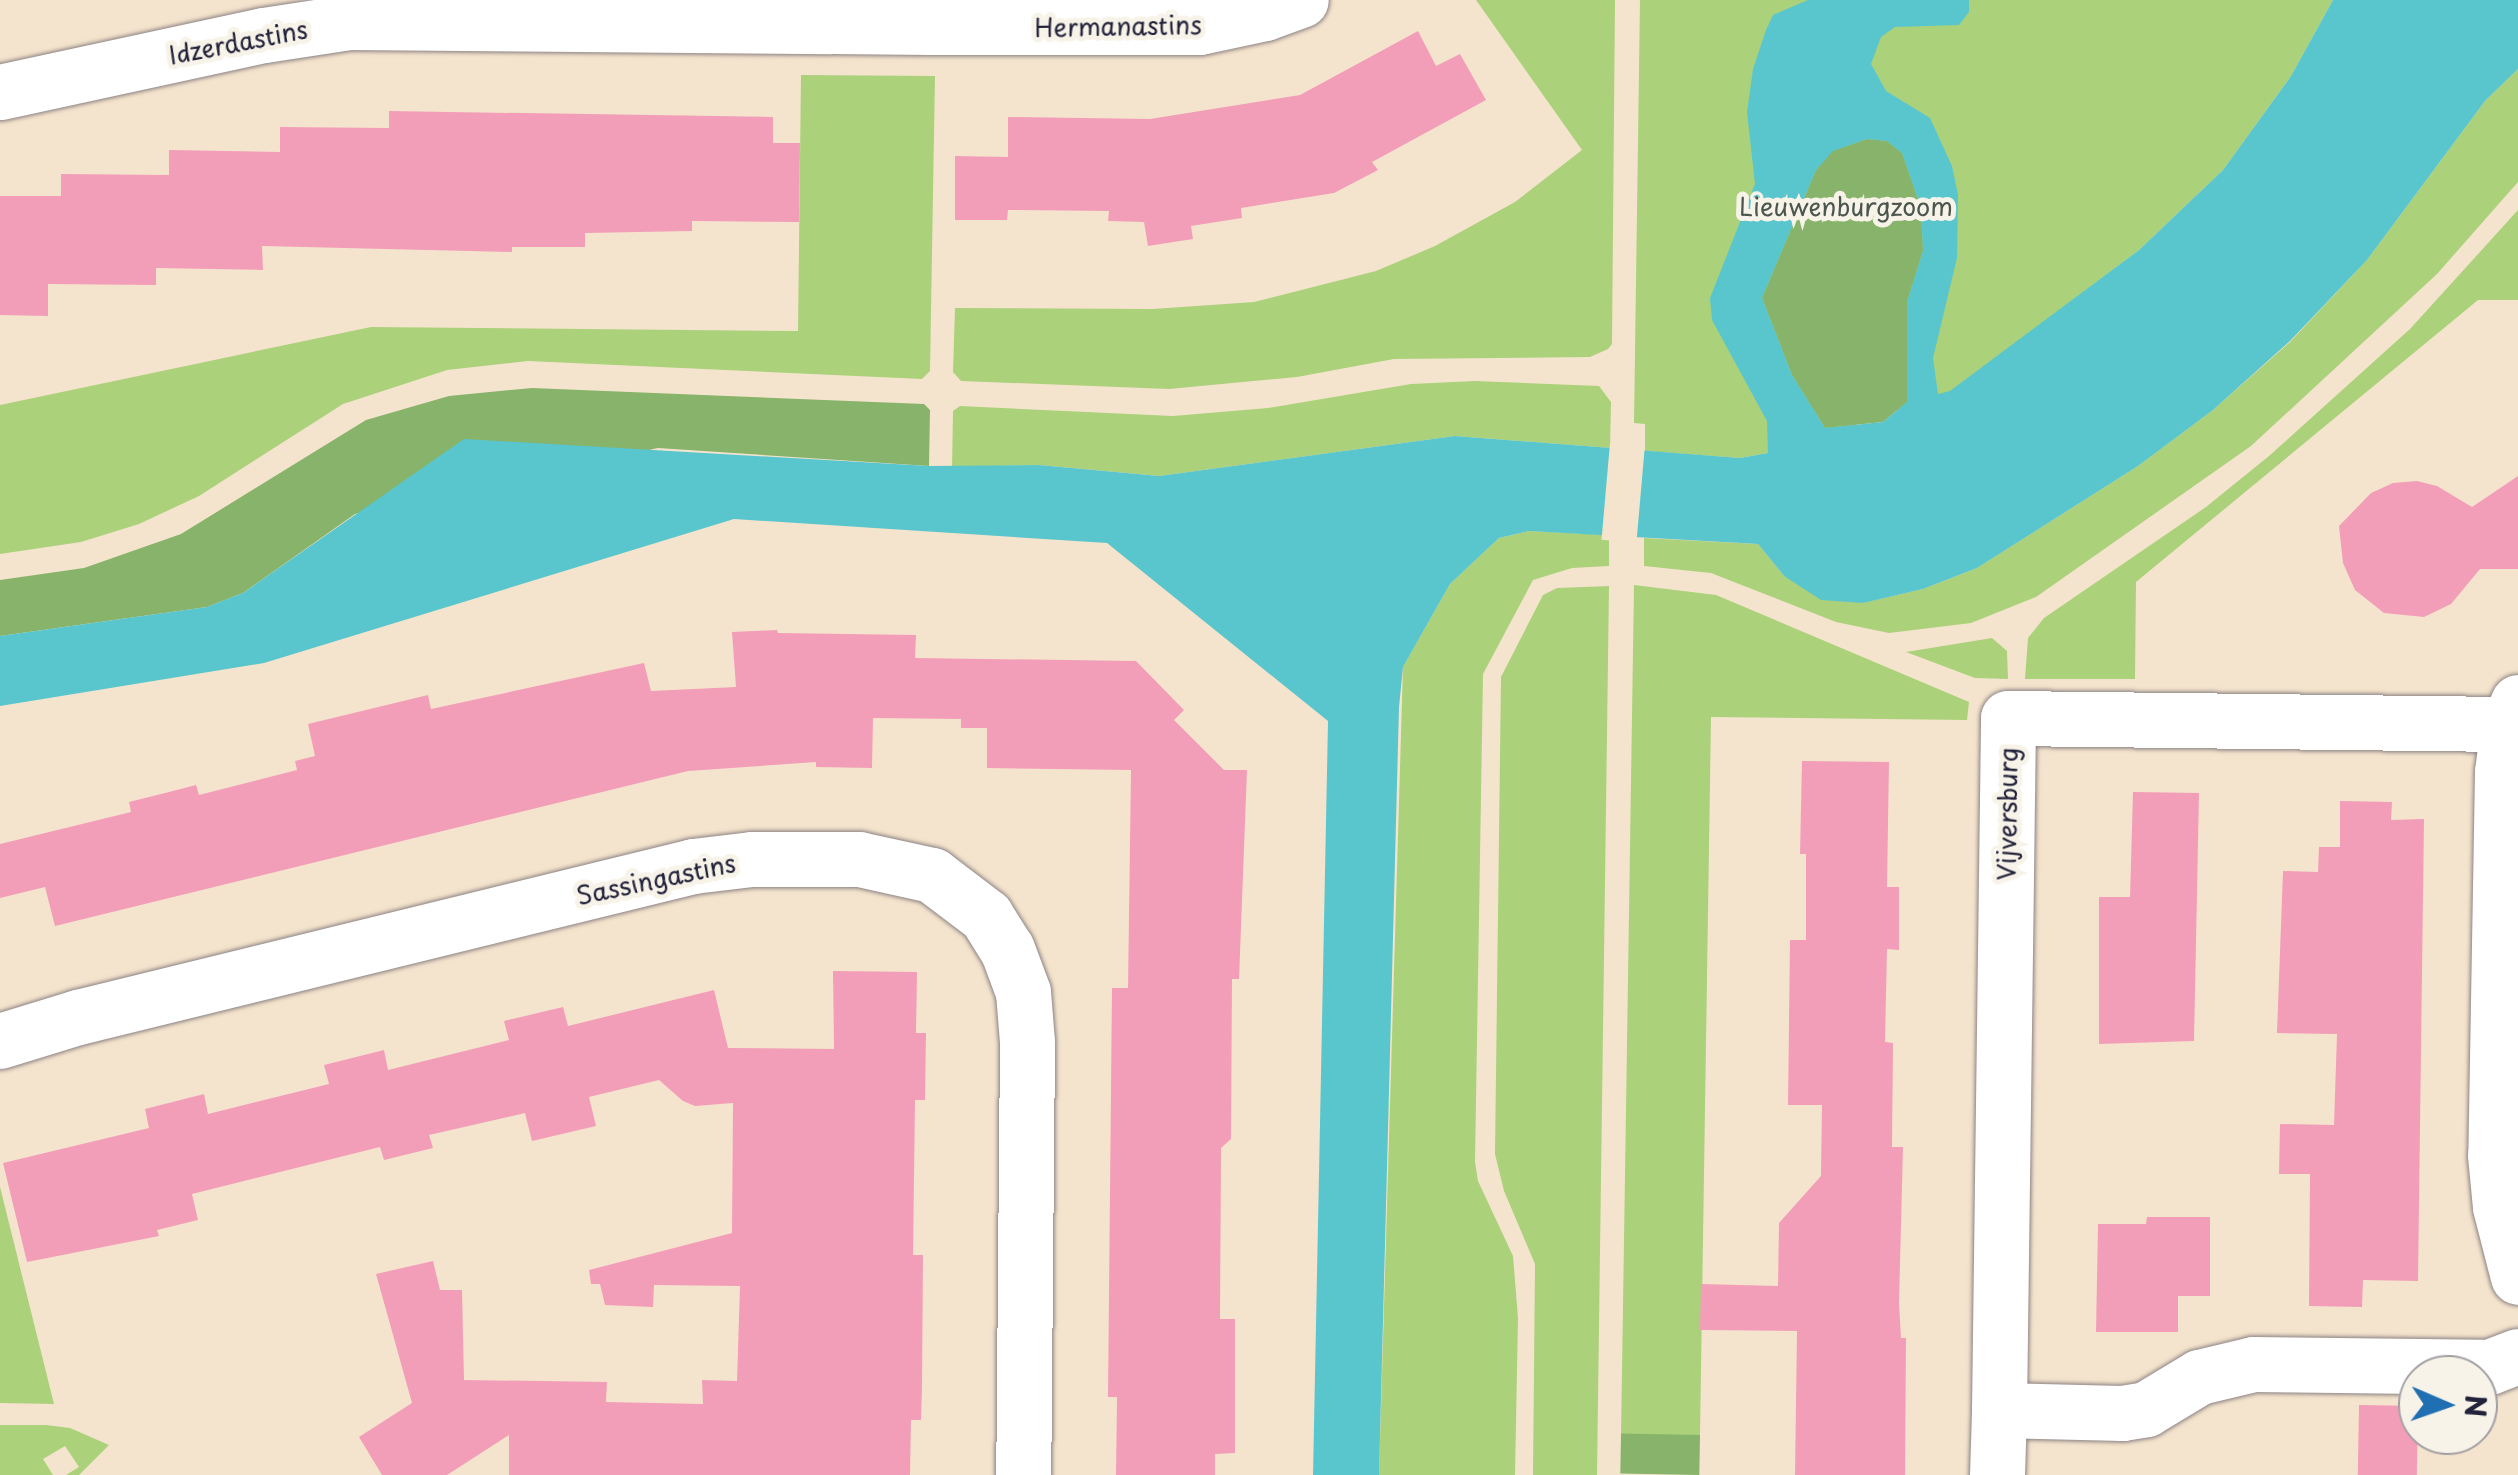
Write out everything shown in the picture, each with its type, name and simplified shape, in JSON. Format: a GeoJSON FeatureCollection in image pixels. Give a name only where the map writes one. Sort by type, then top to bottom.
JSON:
{"type":"FeatureCollection","features":[{"type":"Feature","properties":{"kind":"street","name":"Hermanastins"},"geometry":{"type":"LineString","coordinates":[[932,13],[1172,29],[1234,22],[1301,0]]}},
{"type":"Feature","properties":{"kind":"street","name":"Idzerdastins"},"geometry":{"type":"LineString","coordinates":[[0,92],[264,35],[349,22],[932,13]]}},
{"type":"Feature","properties":{"kind":"street"},"geometry":{"type":"LineString","coordinates":[[2513,713],[2502,772],[2495,1155],[2500,1206],[2518,1277]]}},
{"type":"Feature","properties":{"kind":"street","name":"Vijversburg"},"geometry":{"type":"LineString","coordinates":[[1997,1475],[2008,718],[2513,713]]}},
{"type":"Feature","properties":{"kind":"street","name":"Sassingastins"},"geometry":{"type":"LineString","coordinates":[[0,1041],[78,1016],[693,866],[752,859],[859,860],[932,874],[986,916],[1007,949],[1023,992],[1027,1042],[1023,1475]]}},
{"type":"Feature","properties":{"kind":"street"},"geometry":{"type":"LineString","coordinates":[[1998,1410],[2122,1413],[2146,1409],[2199,1376],[2253,1364],[2489,1367],[2518,1356]]}},
{"type":"Feature","properties":{"kind":"green space"},"geometry":{"type":"Polygon","coordinates":[[[1476,0],[1615,0],[1612,344],[1608,349],[1590,357],[1394,359],[1297,377],[1169,389],[961,381],[953,372],[955,308],[1153,309],[1254,302],[1376,271],[1435,246],[1515,202],[1582,150],[1476,0]]]}},
{"type":"Feature","properties":{"kind":"green space","name":"Lieuwenburgzoom"},"geometry":{"type":"Polygon","coordinates":[[[1640,0],[2333,0],[2291,76],[2223,170],[2139,250],[1950,392],[1768,453],[1740,458],[1645,451],[1645,424],[1634,423],[1640,0]]]}},
{"type":"Feature","properties":{"kind":"green space"},"geometry":{"type":"Polygon","coordinates":[[[2518,69],[2518,182],[2437,274],[2251,446],[2036,597],[1971,623],[1889,633],[1836,622],[1711,573],[1644,566],[1644,538],[1758,544],[1784,576],[1862,603],[1923,589],[1977,568],[2138,466],[2213,410],[2290,342],[2367,260],[2485,101],[2518,69]]]}},
{"type":"Feature","properties":{"kind":"green space"},"geometry":{"type":"Polygon","coordinates":[[[801,75],[935,76],[930,371],[922,379],[528,361],[447,370],[343,404],[199,496],[139,524],[81,542],[0,554],[0,405],[371,327],[798,331],[801,75]]]}},
{"type":"Feature","properties":{"kind":"green space"},"geometry":{"type":"Polygon","coordinates":[[[1867,139],[1887,141],[1902,153],[1921,208],[1923,251],[1907,302],[1907,402],[1883,422],[1825,428],[1792,375],[1762,298],[1816,170],[1832,151],[1867,139]]]}},
{"type":"Feature","properties":{"kind":"green space"},"geometry":{"type":"Polygon","coordinates":[[[2518,210],[2518,300],[2478,300],[2136,582],[2135,679],[2025,679],[2028,638],[2044,618],[2206,507],[2269,456],[2410,329],[2518,210]]]}},
{"type":"Feature","properties":{"kind":"green space"},"geometry":{"type":"Polygon","coordinates":[[[1475,381],[1599,386],[1611,402],[1610,448],[1455,436],[1159,476],[1039,465],[952,467],[953,411],[960,406],[1173,416],[1268,408],[1411,384],[1475,381]]]}},
{"type":"Feature","properties":{"kind":"green space"},"geometry":{"type":"Polygon","coordinates":[[[532,388],[924,404],[930,410],[929,466],[658,448],[355,514],[243,593],[207,607],[0,636],[0,580],[84,568],[181,534],[366,420],[449,396],[532,388]]]}},
{"type":"Feature","properties":{"kind":"green space"},"geometry":{"type":"Polygon","coordinates":[[[1529,531],[1609,535],[1609,566],[1572,568],[1533,580],[1483,674],[1475,1162],[1478,1181],[1513,1256],[1518,1318],[1515,1475],[1379,1475],[1403,667],[1450,584],[1499,538],[1529,531]]]}},
{"type":"Feature","properties":{"kind":"green space"},"geometry":{"type":"Polygon","coordinates":[[[1634,585],[1716,595],[1969,702],[1967,720],[1711,717],[1700,1435],[1621,1437],[1634,585]]]}},
{"type":"Feature","properties":{"kind":"green space"},"geometry":{"type":"Polygon","coordinates":[[[1609,586],[1597,1475],[1533,1475],[1535,1264],[1504,1191],[1495,1154],[1501,677],[1543,595],[1557,588],[1609,586]]]}},
{"type":"Feature","properties":{"kind":"green space"},"geometry":{"type":"Polygon","coordinates":[[[1992,638],[2007,651],[2008,679],[1975,678],[1906,652],[1992,638]]]}},
{"type":"Feature","properties":{"kind":"green space"},"geometry":{"type":"Polygon","coordinates":[[[0,1187],[54,1404],[0,1403],[0,1187]]]}},
{"type":"Feature","properties":{"kind":"green space"},"geometry":{"type":"Polygon","coordinates":[[[0,1425],[70,1428],[109,1445],[79,1475],[66,1475],[79,1467],[65,1446],[43,1459],[53,1475],[0,1475],[0,1425]]]}},
{"type":"Feature","properties":{"kind":"green space"},"geometry":{"type":"Polygon","coordinates":[[[1621,1434],[1700,1435],[1699,1475],[1620,1474],[1621,1434]]]}},
{"type":"Feature","properties":{"kind":"water"},"geometry":{"type":"Polygon","coordinates":[[[1808,0],[1969,0],[1969,12],[1959,25],[1895,27],[1881,37],[1871,64],[1886,91],[1930,118],[1952,166],[1958,195],[1957,258],[1933,358],[1938,394],[1950,391],[2139,250],[2223,170],[2291,76],[2333,0],[2518,0],[2518,69],[2485,101],[2367,260],[2290,341],[2213,410],[2138,466],[1977,568],[1923,589],[1863,603],[1821,600],[1784,576],[1758,544],[1529,531],[1499,538],[1450,584],[1403,667],[1399,707],[1379,1475],[1313,1475],[1328,721],[1107,543],[734,519],[264,663],[0,706],[0,636],[207,607],[243,593],[464,439],[929,466],[1039,465],[1159,476],[1455,436],[1740,458],[1768,453],[1767,421],[1712,320],[1710,298],[1755,184],[1747,112],[1753,69],[1773,15],[1808,0]],[[1867,139],[1833,151],[1816,170],[1762,298],[1792,375],[1825,428],[1883,422],[1907,402],[1907,302],[1923,251],[1921,208],[1902,153],[1887,141],[1867,139]]]}},
{"type":"Feature","properties":{"kind":"pier"},"geometry":{"type":"Polygon","coordinates":[[[1610,443],[1645,446],[1636,543],[1602,540],[1610,443]]]}},
{"type":"Feature","properties":{"kind":"building"},"geometry":{"type":"Polygon","coordinates":[[[1418,31],[1436,66],[1460,54],[1486,100],[1372,162],[1378,170],[1334,193],[1241,208],[1242,218],[1191,226],[1193,239],[1148,246],[1144,222],[1108,221],[1109,211],[1008,210],[1007,220],[955,220],[955,156],[1008,157],[1008,117],[1150,119],[1300,95],[1418,31]]]}},
{"type":"Feature","properties":{"kind":"building"},"geometry":{"type":"Polygon","coordinates":[[[389,111],[773,117],[773,143],[800,143],[799,222],[692,221],[692,231],[585,233],[585,247],[512,247],[512,252],[262,246],[263,270],[156,268],[156,285],[48,284],[48,316],[0,315],[0,196],[61,196],[61,174],[169,175],[169,150],[280,152],[280,127],[389,128],[389,111]]]}},
{"type":"Feature","properties":{"kind":"building"},"geometry":{"type":"Polygon","coordinates":[[[2518,476],[2518,569],[2480,569],[2451,604],[2424,617],[2384,613],[2355,590],[2343,563],[2339,526],[2371,493],[2393,483],[2417,481],[2437,486],[2472,507],[2518,476]]]}},
{"type":"Feature","properties":{"kind":"building"},"geometry":{"type":"Polygon","coordinates":[[[732,632],[916,635],[915,658],[1136,661],[1184,710],[1174,720],[1224,770],[1247,770],[1239,979],[1232,979],[1231,1139],[1221,1148],[1220,1319],[1235,1319],[1235,1453],[1215,1454],[1215,1475],[1116,1475],[1117,1397],[1108,1397],[1112,988],[1128,988],[1131,770],[987,768],[987,728],[961,728],[961,719],[873,718],[872,768],[816,767],[816,762],[688,771],[55,926],[45,887],[0,898],[0,844],[131,812],[129,802],[196,785],[199,795],[297,770],[295,761],[315,756],[308,724],[428,695],[431,709],[644,663],[651,691],[736,687],[732,632]]]}},
{"type":"Feature","properties":{"kind":"building"},"geometry":{"type":"Polygon","coordinates":[[[1802,761],[1889,762],[1887,887],[1899,887],[1899,950],[1887,949],[1885,1042],[1893,1043],[1892,1147],[1903,1147],[1899,1303],[1901,1338],[1906,1338],[1905,1475],[1795,1475],[1797,1331],[1700,1330],[1701,1284],[1778,1286],[1779,1223],[1821,1176],[1822,1105],[1788,1105],[1790,940],[1806,940],[1806,854],[1800,854],[1802,761]]]}},
{"type":"Feature","properties":{"kind":"building"},"geometry":{"type":"Polygon","coordinates":[[[2133,792],[2199,793],[2194,1041],[2099,1044],[2099,897],[2130,897],[2133,792]]]}},
{"type":"Feature","properties":{"kind":"building"},"geometry":{"type":"Polygon","coordinates":[[[2340,801],[2392,802],[2391,820],[2424,819],[2418,1281],[2363,1280],[2362,1307],[2309,1306],[2310,1174],[2279,1174],[2280,1124],[2334,1125],[2337,1034],[2277,1033],[2283,871],[2318,872],[2319,847],[2340,847],[2340,801]]]}},
{"type":"Feature","properties":{"kind":"building"},"geometry":{"type":"Polygon","coordinates":[[[833,971],[917,972],[916,1033],[926,1033],[925,1100],[915,1100],[913,1255],[923,1255],[922,1387],[921,1420],[911,1420],[910,1475],[509,1475],[509,1435],[447,1475],[382,1475],[359,1437],[412,1403],[376,1274],[433,1261],[440,1290],[462,1290],[464,1380],[607,1382],[606,1402],[703,1404],[702,1380],[737,1381],[740,1286],[654,1285],[653,1307],[605,1305],[600,1284],[591,1284],[589,1270],[732,1233],[733,1103],[695,1106],[659,1080],[589,1097],[596,1126],[532,1141],[525,1113],[429,1135],[433,1148],[384,1160],[380,1147],[192,1194],[198,1220],[157,1230],[159,1236],[27,1262],[3,1163],[149,1128],[145,1109],[204,1094],[208,1114],[329,1084],[324,1065],[384,1050],[388,1070],[509,1040],[504,1021],[563,1007],[568,1026],[714,990],[728,1048],[834,1049],[833,971]]]}},
{"type":"Feature","properties":{"kind":"building"},"geometry":{"type":"Polygon","coordinates":[[[2147,1217],[2210,1217],[2210,1296],[2178,1296],[2178,1332],[2096,1332],[2098,1224],[2146,1224],[2147,1217]]]}},
{"type":"Feature","properties":{"kind":"building"},"geometry":{"type":"Polygon","coordinates":[[[2359,1405],[2398,1406],[2398,1455],[2417,1455],[2417,1475],[2358,1475],[2359,1405]]]}}]}
